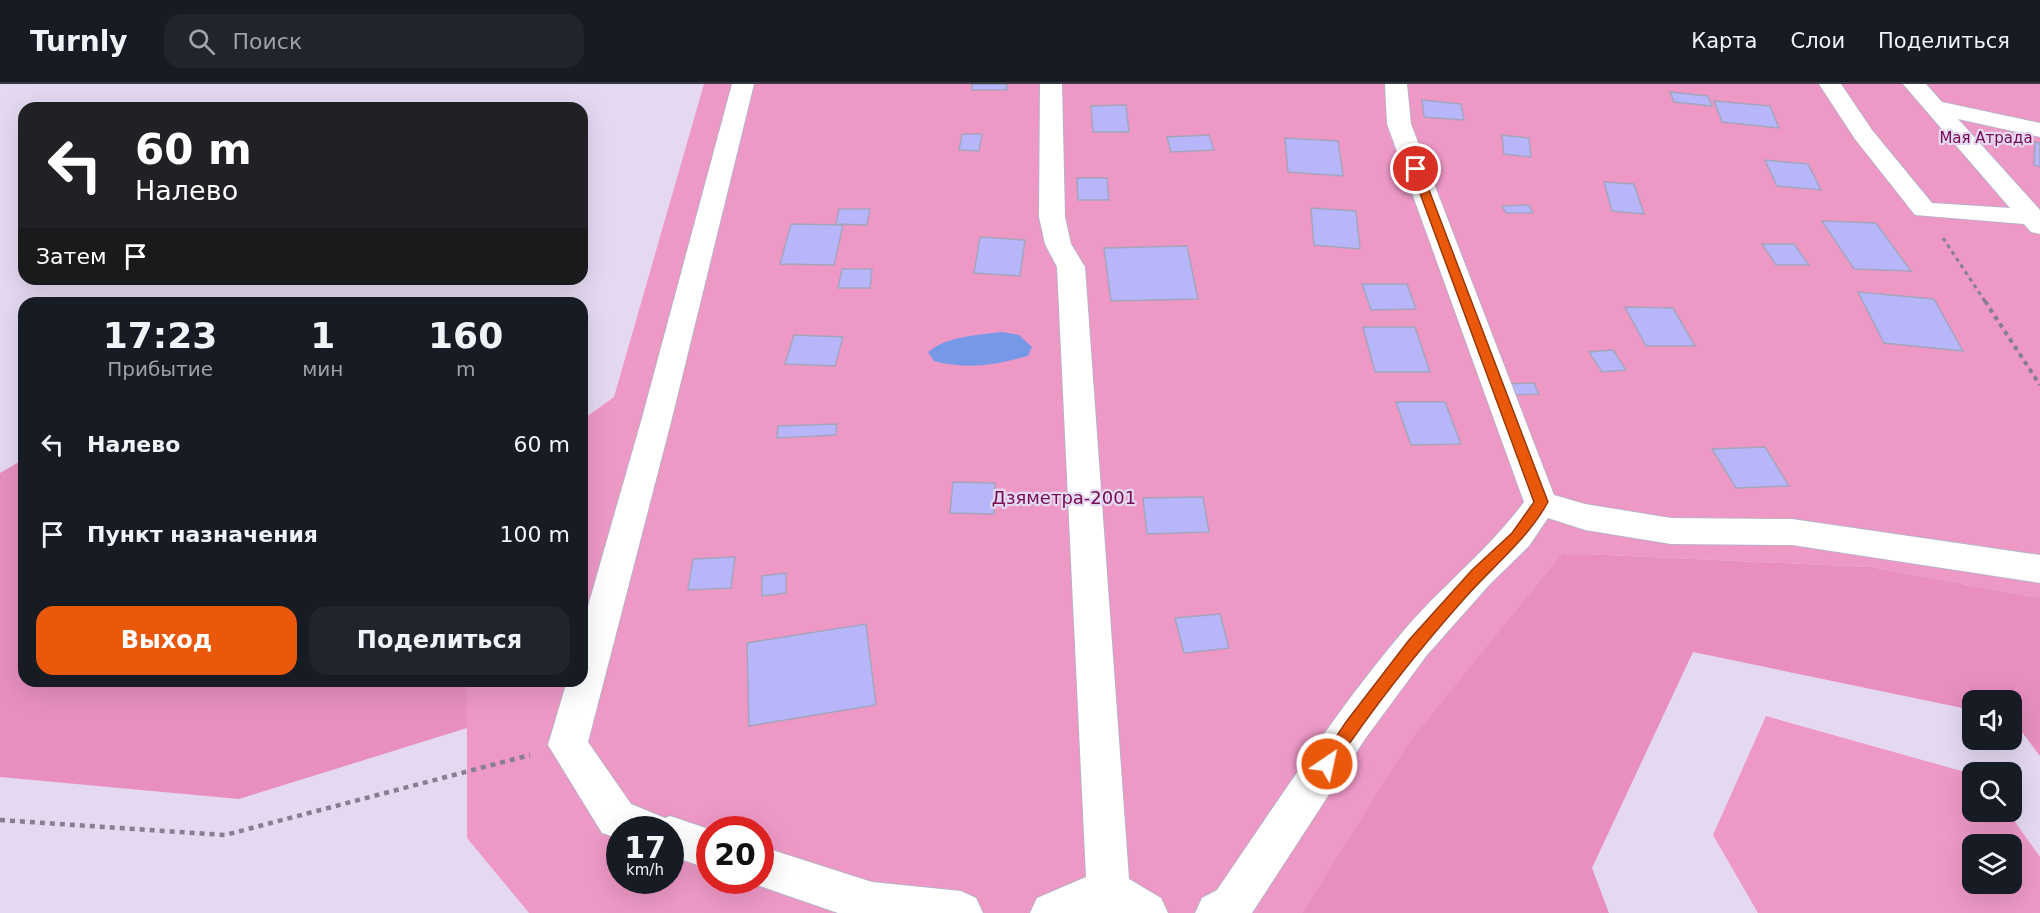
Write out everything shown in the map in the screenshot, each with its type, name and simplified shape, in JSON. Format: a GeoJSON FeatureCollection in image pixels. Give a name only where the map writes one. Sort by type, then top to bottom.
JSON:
{"type":"FeatureCollection","features":[{"type":"Feature","properties":{"kind":"street"},"geometry":{"type":"LineString","coordinates":[[588,672],[660,407],[743,84]]}},
{"type":"Feature","properties":{"kind":"street"},"geometry":{"type":"LineString","coordinates":[[1051,84],[1052,217],[1058,244],[1071,267],[1108,892]]}},
{"type":"Feature","properties":{"kind":"street"},"geometry":{"type":"LineString","coordinates":[[1396,84],[1399,124],[1541,502]]}},
{"type":"Feature","properties":{"kind":"street"},"geometry":{"type":"LineString","coordinates":[[1830,84],[1863,134],[1924,210],[2036,222]]}},
{"type":"Feature","properties":{"kind":"street"},"geometry":{"type":"LineString","coordinates":[[1914,84],[2036,222]]}},
{"type":"Feature","properties":{"kind":"street"},"geometry":{"type":"LineString","coordinates":[[1935,107],[2040,130]]}},
{"type":"Feature","properties":{"kind":"street"},"geometry":{"type":"LineString","coordinates":[[1541,502],[1585,517],[1671,531],[1792,532],[2040,570]]}},
{"type":"Feature","properties":{"kind":"street"},"geometry":{"type":"LineString","coordinates":[[1217,913],[1232,905],[1351,727],[1414,644],[1478,574],[1517,537],[1541,502]]}},
{"type":"Feature","properties":{"kind":"street"},"geometry":{"type":"LineString","coordinates":[[584,687],[568,745],[615,816]]}},
{"type":"Feature","properties":{"kind":"street"},"geometry":{"type":"LineString","coordinates":[[774,871],[872,903],[961,913]]}},
{"type":"Feature","properties":{"kind":"street"},"geometry":{"type":"LineString","coordinates":[[1052,913],[1108,892],[1128,898],[1146,913]]}},
{"type":"Feature","properties":{"kind":"path"},"geometry":{"type":"LineString","coordinates":[[1924,210],[2040,385]]}},
{"type":"Feature","properties":{"kind":"path"},"geometry":{"type":"LineString","coordinates":[[0,820],[225,835],[568,745]]}},
{"type":"Feature","properties":{"kind":"green space","name":"Дзяметра-2001"},"geometry":{"type":"Polygon","coordinates":[[[704,84],[2040,84],[2040,598],[1871,567],[1562,553],[1409,744],[1302,913],[529,913],[467,838],[467,687],[588,687],[588,416],[614,397],[704,84]]]}},
{"type":"Feature","properties":{"kind":"green space"},"geometry":{"type":"Polygon","coordinates":[[[1766,716],[1962,771],[1962,822],[2015,822],[2040,857],[2040,913],[1758,913],[1713,835],[1766,716]]]}},
{"type":"Feature","properties":{"kind":"shaded area"},"geometry":{"type":"Polygon","coordinates":[[[18,462],[18,687],[467,687],[467,728],[239,799],[0,777],[0,473],[18,462]]]}},
{"type":"Feature","properties":{"kind":"shaded area"},"geometry":{"type":"Polygon","coordinates":[[[1562,553],[1871,567],[2040,598],[2040,756],[2022,732],[2022,690],[1962,690],[1962,708],[1693,652],[1592,868],[1609,913],[1302,913],[1408,744],[1562,553]]]}},
{"type":"Feature","properties":{"kind":"water"},"geometry":{"type":"Polygon","coordinates":[[[1002,332],[1019,335],[1032,347],[1028,356],[993,364],[970,366],[934,361],[928,352],[953,339],[1002,332]]]}},
{"type":"Feature","properties":{"kind":"building"},"geometry":{"type":"Polygon","coordinates":[[[972,84],[1007,84],[1007,90],[972,90],[972,84]]]}},
{"type":"Feature","properties":{"kind":"building"},"geometry":{"type":"Polygon","coordinates":[[[1670,92],[1708,96],[1712,106],[1674,102],[1670,92]]]}},
{"type":"Feature","properties":{"kind":"building"},"geometry":{"type":"Polygon","coordinates":[[[1422,100],[1461,104],[1464,120],[1424,117],[1422,100]]]}},
{"type":"Feature","properties":{"kind":"building"},"geometry":{"type":"Polygon","coordinates":[[[1714,101],[1770,106],[1779,128],[1722,122],[1714,101]]]}},
{"type":"Feature","properties":{"kind":"building"},"geometry":{"type":"Polygon","coordinates":[[[1126,105],[1129,132],[1093,132],[1091,106],[1126,105]]]}},
{"type":"Feature","properties":{"kind":"building"},"geometry":{"type":"Polygon","coordinates":[[[962,134],[982,134],[979,151],[959,150],[962,134]]]}},
{"type":"Feature","properties":{"kind":"building"},"geometry":{"type":"Polygon","coordinates":[[[1209,135],[1214,150],[1171,152],[1167,137],[1209,135]]]}},
{"type":"Feature","properties":{"kind":"building"},"geometry":{"type":"Polygon","coordinates":[[[1502,135],[1529,138],[1531,157],[1504,154],[1502,135]]]}},
{"type":"Feature","properties":{"kind":"building"},"geometry":{"type":"Polygon","coordinates":[[[1285,138],[1338,141],[1343,176],[1288,172],[1285,138]]]}},
{"type":"Feature","properties":{"kind":"building"},"geometry":{"type":"Polygon","coordinates":[[[2035,142],[2040,143],[2040,167],[2034,165],[2035,142]]]}},
{"type":"Feature","properties":{"kind":"building"},"geometry":{"type":"Polygon","coordinates":[[[1765,160],[1808,164],[1821,190],[1777,186],[1765,160]]]}},
{"type":"Feature","properties":{"kind":"building"},"geometry":{"type":"Polygon","coordinates":[[[1077,178],[1107,178],[1109,200],[1078,200],[1077,178]]]}},
{"type":"Feature","properties":{"kind":"building"},"geometry":{"type":"Polygon","coordinates":[[[1604,182],[1634,184],[1644,214],[1612,211],[1604,182]]]}},
{"type":"Feature","properties":{"kind":"building"},"geometry":{"type":"Polygon","coordinates":[[[1529,205],[1533,213],[1506,213],[1502,206],[1529,205]]]}},
{"type":"Feature","properties":{"kind":"building"},"geometry":{"type":"Polygon","coordinates":[[[1311,208],[1356,211],[1360,249],[1314,245],[1311,208]]]}},
{"type":"Feature","properties":{"kind":"building"},"geometry":{"type":"Polygon","coordinates":[[[839,209],[870,209],[867,225],[836,224],[839,209]]]}},
{"type":"Feature","properties":{"kind":"building"},"geometry":{"type":"Polygon","coordinates":[[[1822,221],[1876,223],[1911,271],[1854,269],[1822,221]]]}},
{"type":"Feature","properties":{"kind":"building"},"geometry":{"type":"Polygon","coordinates":[[[791,224],[843,225],[834,265],[780,264],[791,224]]]}},
{"type":"Feature","properties":{"kind":"building"},"geometry":{"type":"Polygon","coordinates":[[[980,237],[1025,240],[1020,276],[974,273],[980,237]]]}},
{"type":"Feature","properties":{"kind":"building"},"geometry":{"type":"Polygon","coordinates":[[[1762,244],[1794,244],[1809,265],[1776,265],[1762,244]]]}},
{"type":"Feature","properties":{"kind":"building"},"geometry":{"type":"Polygon","coordinates":[[[1187,246],[1198,299],[1111,301],[1104,248],[1187,246]]]}},
{"type":"Feature","properties":{"kind":"building"},"geometry":{"type":"Polygon","coordinates":[[[842,269],[872,269],[870,288],[838,288],[842,269]]]}},
{"type":"Feature","properties":{"kind":"building"},"geometry":{"type":"Polygon","coordinates":[[[1362,284],[1407,284],[1416,309],[1371,310],[1362,284]]]}},
{"type":"Feature","properties":{"kind":"building"},"geometry":{"type":"Polygon","coordinates":[[[1858,292],[1934,299],[1963,351],[1884,343],[1858,292]]]}},
{"type":"Feature","properties":{"kind":"building"},"geometry":{"type":"Polygon","coordinates":[[[1625,307],[1673,308],[1695,346],[1646,346],[1625,307]]]}},
{"type":"Feature","properties":{"kind":"building"},"geometry":{"type":"Polygon","coordinates":[[[1363,327],[1415,327],[1430,372],[1375,372],[1363,327]]]}},
{"type":"Feature","properties":{"kind":"building"},"geometry":{"type":"Polygon","coordinates":[[[794,335],[843,337],[835,366],[785,364],[794,335]]]}},
{"type":"Feature","properties":{"kind":"building"},"geometry":{"type":"Polygon","coordinates":[[[1613,350],[1626,370],[1602,372],[1589,352],[1613,350]]]}},
{"type":"Feature","properties":{"kind":"building"},"geometry":{"type":"Polygon","coordinates":[[[1534,383],[1539,394],[1508,395],[1503,384],[1534,383]]]}},
{"type":"Feature","properties":{"kind":"building"},"geometry":{"type":"Polygon","coordinates":[[[1396,402],[1445,402],[1461,444],[1411,445],[1396,402]]]}},
{"type":"Feature","properties":{"kind":"building"},"geometry":{"type":"Polygon","coordinates":[[[837,424],[836,435],[777,438],[778,426],[837,424]]]}},
{"type":"Feature","properties":{"kind":"building"},"geometry":{"type":"Polygon","coordinates":[[[1765,447],[1789,486],[1736,488],[1712,449],[1765,447]]]}},
{"type":"Feature","properties":{"kind":"building"},"geometry":{"type":"Polygon","coordinates":[[[953,482],[995,483],[994,514],[950,513],[953,482]]]}},
{"type":"Feature","properties":{"kind":"building"},"geometry":{"type":"Polygon","coordinates":[[[1203,497],[1209,532],[1147,534],[1143,498],[1203,497]]]}},
{"type":"Feature","properties":{"kind":"building"},"geometry":{"type":"Polygon","coordinates":[[[735,557],[731,588],[688,590],[693,559],[735,557]]]}},
{"type":"Feature","properties":{"kind":"building"},"geometry":{"type":"Polygon","coordinates":[[[786,573],[786,593],[762,596],[762,576],[786,573]]]}},
{"type":"Feature","properties":{"kind":"building"},"geometry":{"type":"Polygon","coordinates":[[[1220,614],[1229,648],[1184,653],[1175,618],[1220,614]]]}},
{"type":"Feature","properties":{"kind":"building"},"geometry":{"type":"Polygon","coordinates":[[[866,624],[876,705],[749,726],[747,643],[866,624]]]}},
{"type":"Feature","properties":{"kind":"route"},"geometry":{"type":"LineString","coordinates":[[1327,764],[1351,727],[1414,644],[1478,574],[1517,537],[1541,502],[1416,169]]}},
{"type":"Feature","properties":{"kind":"park label","name":"Мая Атрада"},"geometry":{"type":"Point","coordinates":[1986,138]}}]}
